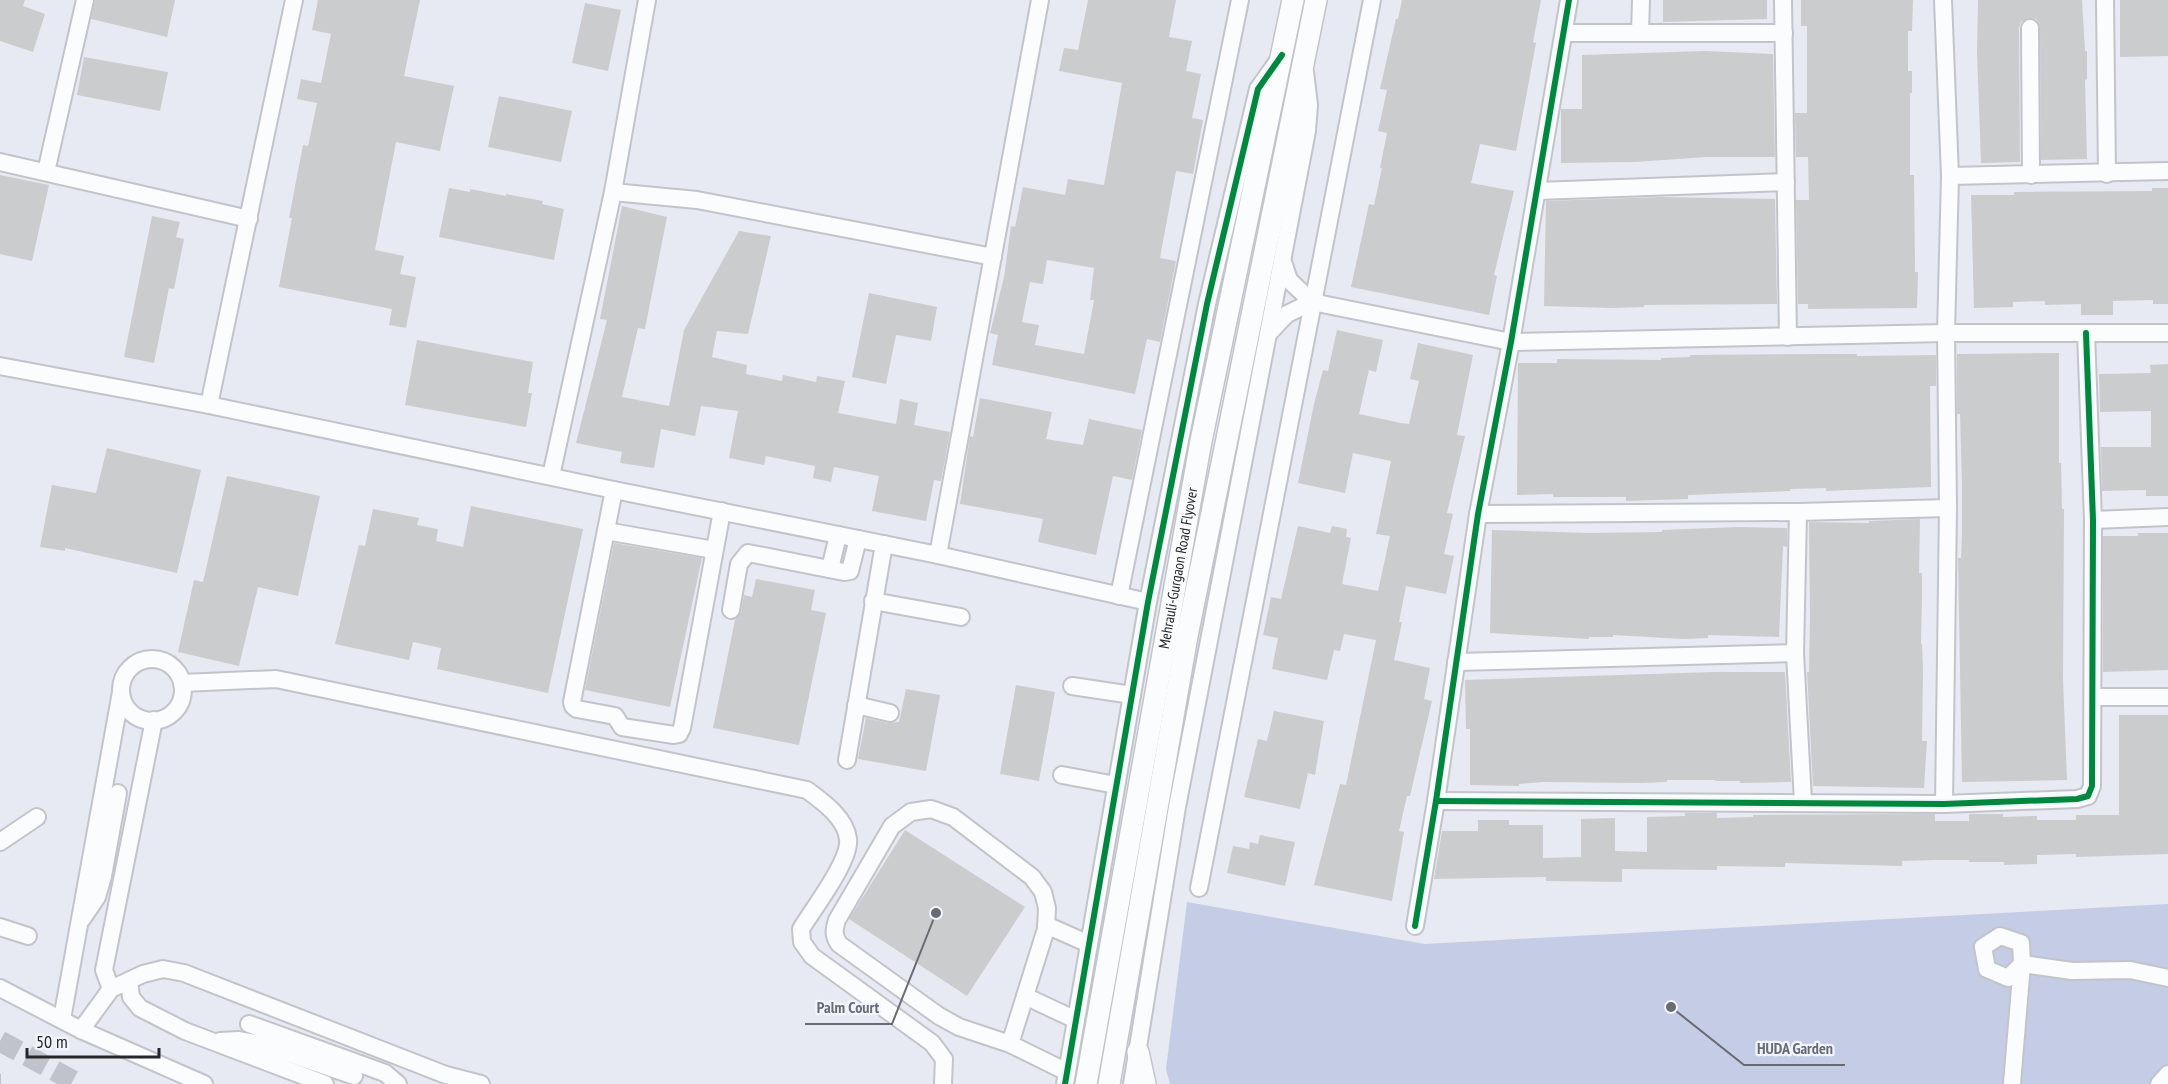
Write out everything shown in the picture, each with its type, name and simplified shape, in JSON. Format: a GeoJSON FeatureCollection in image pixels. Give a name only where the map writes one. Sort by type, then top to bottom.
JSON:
{"type":"FeatureCollection","features":[{"type":"Feature","properties":{"kind":"main road","name":"Mehrauli-Gurgaon Road Flyover"},"geometry":{"type":"LineString","coordinates":[[1086,1084],[1201,441],[1293,0]]}},
{"type":"Feature","properties":{"kind":"main road","name":"Mehrauli-Gurgaon Road Flyover"},"geometry":{"type":"LineString","coordinates":[[1109,1084],[1187,636],[1316,0]]}},
{"type":"Feature","properties":{"kind":"main road"},"geometry":{"type":"LineString","coordinates":[[1138,1052],[1145,1084]]}},
{"type":"Feature","properties":{"kind":"street"},"geometry":{"type":"LineString","coordinates":[[45,172],[85,0]]}},
{"type":"Feature","properties":{"kind":"street"},"geometry":{"type":"LineString","coordinates":[[209,405],[294,0]]}},
{"type":"Feature","properties":{"kind":"street"},"geometry":{"type":"LineString","coordinates":[[551,476],[613,192],[647,0]]}},
{"type":"Feature","properties":{"kind":"street"},"geometry":{"type":"LineString","coordinates":[[938,555],[1040,0]]}},
{"type":"Feature","properties":{"kind":"street"},"geometry":{"type":"LineString","coordinates":[[1119,596],[1240,0]]}},
{"type":"Feature","properties":{"kind":"street"},"geometry":{"type":"LineString","coordinates":[[1199,888],[1372,0]]}},
{"type":"Feature","properties":{"kind":"street"},"geometry":{"type":"LineString","coordinates":[[1415,926],[1436,801],[1478,514],[1511,342],[1569,0]]}},
{"type":"Feature","properties":{"kind":"street"},"geometry":{"type":"LineString","coordinates":[[1640,33],[1641,0]]}},
{"type":"Feature","properties":{"kind":"street"},"geometry":{"type":"LineString","coordinates":[[1783,0],[1788,337]]}},
{"type":"Feature","properties":{"kind":"street"},"geometry":{"type":"LineString","coordinates":[[1943,0],[1950,176],[1946,333],[1948,508],[1944,804]]}},
{"type":"Feature","properties":{"kind":"street"},"geometry":{"type":"LineString","coordinates":[[2105,0],[2107,174]]}},
{"type":"Feature","properties":{"kind":"street"},"geometry":{"type":"LineString","coordinates":[[2030,28],[2031,175]]}},
{"type":"Feature","properties":{"kind":"street"},"geometry":{"type":"LineString","coordinates":[[1564,33],[1784,33]]}},
{"type":"Feature","properties":{"kind":"street"},"geometry":{"type":"LineString","coordinates":[[1010,1044],[1046,925],[1047,908],[1043,892],[1032,877],[953,817],[931,809],[911,812],[892,826],[837,920],[834,929],[835,938],[839,944],[939,1016],[959,1027],[1010,1044],[1066,1078],[1148,602],[1207,304],[1258,89],[1282,56]]}},
{"type":"Feature","properties":{"kind":"street"},"geometry":{"type":"LineString","coordinates":[[1132,1084],[1177,807],[1308,125],[1309,105],[1304,59]]}},
{"type":"Feature","properties":{"kind":"street"},"geometry":{"type":"LineString","coordinates":[[0,162],[249,219]]}},
{"type":"Feature","properties":{"kind":"street"},"geometry":{"type":"LineString","coordinates":[[1950,176],[2168,171]]}},
{"type":"Feature","properties":{"kind":"street"},"geometry":{"type":"LineString","coordinates":[[1537,190],[1786,182]]}},
{"type":"Feature","properties":{"kind":"street"},"geometry":{"type":"LineString","coordinates":[[613,192],[697,200],[993,257]]}},
{"type":"Feature","properties":{"kind":"street"},"geometry":{"type":"LineString","coordinates":[[1283,260],[1289,280],[1312,302],[1511,342],[1946,333],[2168,333]]}},
{"type":"Feature","properties":{"kind":"street"},"geometry":{"type":"LineString","coordinates":[[1269,334],[1287,314],[1312,302]]}},
{"type":"Feature","properties":{"kind":"street"},"geometry":{"type":"LineString","coordinates":[[1436,801],[1944,804],[2077,799],[2088,796],[2092,786],[2093,520],[2086,333]]}},
{"type":"Feature","properties":{"kind":"street"},"geometry":{"type":"LineString","coordinates":[[0,366],[209,405],[938,555],[1148,602]]}},
{"type":"Feature","properties":{"kind":"street"},"geometry":{"type":"LineString","coordinates":[[614,490],[573,706],[577,709],[615,716],[622,727],[674,735],[679,734],[682,728],[722,512]]}},
{"type":"Feature","properties":{"kind":"street"},"geometry":{"type":"LineString","coordinates":[[1478,514],[1798,512],[1948,508]]}},
{"type":"Feature","properties":{"kind":"street"},"geometry":{"type":"LineString","coordinates":[[1798,512],[1795,654],[1803,802]]}},
{"type":"Feature","properties":{"kind":"street"},"geometry":{"type":"LineString","coordinates":[[2093,520],[2168,518]]}},
{"type":"Feature","properties":{"kind":"street"},"geometry":{"type":"LineString","coordinates":[[606,531],[714,550]]}},
{"type":"Feature","properties":{"kind":"street"},"geometry":{"type":"LineString","coordinates":[[830,569],[838,535]]}},
{"type":"Feature","properties":{"kind":"street"},"geometry":{"type":"LineString","coordinates":[[731,610],[739,564],[748,554],[850,571],[858,539]]}},
{"type":"Feature","properties":{"kind":"street"},"geometry":{"type":"LineString","coordinates":[[847,760],[884,544]]}},
{"type":"Feature","properties":{"kind":"street"},"geometry":{"type":"LineString","coordinates":[[873,602],[961,617]]}},
{"type":"Feature","properties":{"kind":"street"},"geometry":{"type":"LineString","coordinates":[[1456,662],[1795,654]]}},
{"type":"Feature","properties":{"kind":"street"},"geometry":{"type":"LineString","coordinates":[[62,1019],[121,692],[126,673],[141,661],[152,659],[171,666],[182,683],[179,704],[164,718],[154,720],[135,716],[123,701],[121,692]]}},
{"type":"Feature","properties":{"kind":"street"},"geometry":{"type":"LineString","coordinates":[[182,683],[276,679],[807,790],[828,806],[842,824],[848,838],[845,858],[801,929],[802,942],[812,956],[932,1043],[944,1059],[944,1084]]}},
{"type":"Feature","properties":{"kind":"street"},"geometry":{"type":"LineString","coordinates":[[1072,686],[1132,695]]}},
{"type":"Feature","properties":{"kind":"street"},"geometry":{"type":"LineString","coordinates":[[2093,697],[2168,697]]}},
{"type":"Feature","properties":{"kind":"street"},"geometry":{"type":"LineString","coordinates":[[856,705],[890,712]]}},
{"type":"Feature","properties":{"kind":"street"},"geometry":{"type":"LineString","coordinates":[[111,989],[104,970],[154,720]]}},
{"type":"Feature","properties":{"kind":"street"},"geometry":{"type":"LineString","coordinates":[[641,721],[682,728]]}},
{"type":"Feature","properties":{"kind":"street"},"geometry":{"type":"LineString","coordinates":[[1062,775],[1116,785]]}},
{"type":"Feature","properties":{"kind":"street"},"geometry":{"type":"LineString","coordinates":[[79,925],[97,897],[118,793]]}},
{"type":"Feature","properties":{"kind":"street"},"geometry":{"type":"LineString","coordinates":[[0,843],[37,816]]}},
{"type":"Feature","properties":{"kind":"street"},"geometry":{"type":"LineString","coordinates":[[1046,925],[1089,944]]}},
{"type":"Feature","properties":{"kind":"street"},"geometry":{"type":"LineString","coordinates":[[0,927],[28,936]]}},
{"type":"Feature","properties":{"kind":"street"},"geometry":{"type":"LineString","coordinates":[[2012,1084],[2022,963],[2072,971],[2130,970],[2168,978]]}},
{"type":"Feature","properties":{"kind":"street"},"geometry":{"type":"LineString","coordinates":[[81,1029],[111,989],[143,974],[163,969],[184,973],[445,1080],[481,1084]]}},
{"type":"Feature","properties":{"kind":"street"},"geometry":{"type":"LineString","coordinates":[[129,981],[131,997],[140,1008],[185,1031],[325,1084]]}},
{"type":"Feature","properties":{"kind":"street"},"geometry":{"type":"LineString","coordinates":[[0,988],[81,1029],[204,1084]]}},
{"type":"Feature","properties":{"kind":"street"},"geometry":{"type":"LineString","coordinates":[[1025,996],[1076,1020]]}},
{"type":"Feature","properties":{"kind":"street"},"geometry":{"type":"LineString","coordinates":[[249,1024],[385,1073],[398,1084]]}},
{"type":"Feature","properties":{"kind":"street"},"geometry":{"type":"LineString","coordinates":[[213,1042],[239,1040],[261,1044],[354,1076]]}},
{"type":"Feature","properties":{"kind":"street"},"geometry":{"type":"LineString","coordinates":[[2158,1084],[2168,1074]]}},
{"type":"Feature","properties":{"kind":"shaded area"},"geometry":{"type":"Polygon","coordinates":[[[1187,902],[1425,944],[2168,904],[2168,1084],[1170,1084],[1166,1069],[1187,902]]]}},
{"type":"Feature","properties":{"kind":"building"},"geometry":{"type":"Polygon","coordinates":[[[0,0],[25,0],[23,6],[45,14],[33,52],[0,41],[0,0]]]}},
{"type":"Feature","properties":{"kind":"building"},"geometry":{"type":"Polygon","coordinates":[[[95,0],[175,0],[167,37],[91,19],[95,0]]]}},
{"type":"Feature","properties":{"kind":"building"},"geometry":{"type":"Polygon","coordinates":[[[318,0],[420,0],[404,76],[454,86],[440,151],[396,142],[375,250],[404,256],[400,274],[416,277],[406,328],[389,325],[392,309],[279,287],[303,145],[308,146],[317,103],[297,99],[301,79],[321,83],[331,34],[312,30],[318,0]]]}},
{"type":"Feature","properties":{"kind":"building"},"geometry":{"type":"Polygon","coordinates":[[[1088,0],[1176,0],[1169,37],[1192,41],[1186,71],[1201,74],[1192,118],[1203,120],[1193,174],[1176,171],[1160,258],[1176,261],[1160,342],[1147,339],[1135,394],[992,365],[998,335],[990,333],[1004,277],[1011,226],[1015,227],[1023,187],[1065,195],[1068,179],[1104,185],[1122,83],[1059,71],[1064,48],[1078,50],[1088,0]],[[1047,260],[1043,284],[1030,282],[1022,322],[1039,325],[1035,345],[1084,354],[1094,300],[1090,300],[1094,268],[1047,260]]]}},
{"type":"Feature","properties":{"kind":"building"},"geometry":{"type":"Polygon","coordinates":[[[1402,0],[1541,0],[1533,42],[1536,43],[1516,151],[1480,144],[1471,183],[1514,191],[1494,275],[1497,276],[1489,315],[1351,287],[1369,204],[1374,205],[1382,168],[1380,168],[1387,133],[1378,131],[1387,90],[1380,89],[1402,0]]]}},
{"type":"Feature","properties":{"kind":"building"},"geometry":{"type":"Polygon","coordinates":[[[1663,0],[1767,0],[1767,19],[1663,22],[1663,0]]]}},
{"type":"Feature","properties":{"kind":"building"},"geometry":{"type":"Polygon","coordinates":[[[1801,0],[1913,0],[1912,31],[1908,31],[1908,71],[1912,71],[1910,175],[1914,175],[1915,272],[1918,272],[1917,308],[1808,309],[1808,304],[1798,304],[1796,200],[1809,200],[1808,157],[1796,157],[1795,113],[1807,113],[1807,26],[1801,26],[1801,0]]]}},
{"type":"Feature","properties":{"kind":"building"},"geometry":{"type":"Polygon","coordinates":[[[1978,0],[2082,0],[2085,51],[2087,51],[2087,79],[2085,80],[2087,159],[2041,160],[2040,28],[2036,19],[2029,18],[2021,22],[2019,28],[2020,162],[1981,163],[1977,53],[1978,0]]]}},
{"type":"Feature","properties":{"kind":"building"},"geometry":{"type":"Polygon","coordinates":[[[2120,0],[2168,0],[2168,56],[2120,57],[2120,0]]]}},
{"type":"Feature","properties":{"kind":"building"},"geometry":{"type":"Polygon","coordinates":[[[585,3],[621,10],[608,71],[572,63],[585,3]]]}},
{"type":"Feature","properties":{"kind":"building"},"geometry":{"type":"Polygon","coordinates":[[[1705,51],[1773,54],[1775,157],[1707,157],[1635,162],[1561,163],[1561,109],[1582,109],[1582,55],[1705,51]]]}},
{"type":"Feature","properties":{"kind":"building"},"geometry":{"type":"Polygon","coordinates":[[[84,57],[168,72],[160,111],[77,95],[84,57]]]}},
{"type":"Feature","properties":{"kind":"building"},"geometry":{"type":"Polygon","coordinates":[[[499,96],[572,111],[561,162],[488,147],[499,96]]]}},
{"type":"Feature","properties":{"kind":"building"},"geometry":{"type":"Polygon","coordinates":[[[0,175],[49,185],[32,261],[0,254],[0,175]]]}},
{"type":"Feature","properties":{"kind":"building"},"geometry":{"type":"Polygon","coordinates":[[[449,188],[470,192],[470,189],[506,196],[506,194],[543,201],[542,204],[564,209],[554,260],[439,237],[449,188]]]}},
{"type":"Feature","properties":{"kind":"building"},"geometry":{"type":"Polygon","coordinates":[[[2152,188],[2168,188],[2168,304],[2153,304],[2153,300],[2113,301],[2113,315],[2081,315],[2081,304],[2045,305],[2045,301],[2013,302],[2013,307],[1974,308],[1971,195],[2014,195],[2014,192],[2152,191],[2152,188]]]}},
{"type":"Feature","properties":{"kind":"building"},"geometry":{"type":"Polygon","coordinates":[[[1661,197],[1775,199],[1777,304],[1644,305],[1644,307],[1611,308],[1544,306],[1546,201],[1661,197]]]}},
{"type":"Feature","properties":{"kind":"building"},"geometry":{"type":"Polygon","coordinates":[[[622,206],[667,217],[645,329],[638,328],[622,397],[669,406],[684,330],[739,231],[771,236],[748,334],[717,331],[712,357],[747,365],[746,374],[782,381],[783,375],[816,382],[817,376],[845,381],[838,413],[896,424],[900,399],[918,403],[914,425],[950,432],[941,481],[934,480],[926,521],[872,511],[879,476],[834,467],[831,482],[813,478],[815,466],[766,456],[764,465],[729,458],[738,411],[701,406],[695,436],[661,429],[654,468],[620,463],[622,452],[576,443],[607,320],[600,319],[622,206]]]}},
{"type":"Feature","properties":{"kind":"building"},"geometry":{"type":"Polygon","coordinates":[[[152,216],[180,222],[176,237],[184,239],[174,289],[169,288],[154,363],[124,357],[152,216]]]}},
{"type":"Feature","properties":{"kind":"building"},"geometry":{"type":"Polygon","coordinates":[[[869,293],[937,307],[931,341],[896,335],[886,384],[852,377],[869,293]]]}},
{"type":"Feature","properties":{"kind":"building"},"geometry":{"type":"Polygon","coordinates":[[[1337,330],[1383,340],[1376,372],[1369,370],[1359,414],[1401,423],[1409,424],[1419,381],[1410,379],[1418,343],[1473,355],[1457,435],[1465,436],[1447,513],[1453,514],[1444,554],[1454,556],[1446,594],[1406,586],[1399,622],[1402,622],[1394,660],[1430,668],[1424,699],[1432,701],[1410,796],[1407,796],[1399,831],[1404,832],[1392,901],[1314,885],[1340,784],[1346,785],[1376,640],[1344,634],[1340,651],[1334,650],[1327,680],[1272,669],[1278,638],[1263,635],[1271,597],[1281,599],[1298,526],[1330,533],[1332,526],[1347,529],[1346,537],[1351,538],[1342,584],[1378,591],[1390,536],[1376,534],[1391,461],[1353,453],[1345,493],[1298,483],[1314,404],[1323,370],[1328,371],[1337,330]]]}},
{"type":"Feature","properties":{"kind":"building"},"geometry":{"type":"Polygon","coordinates":[[[417,340],[533,362],[528,393],[532,393],[526,427],[405,405],[417,340]]]}},
{"type":"Feature","properties":{"kind":"building"},"geometry":{"type":"Polygon","coordinates":[[[2059,353],[2059,463],[2061,463],[2062,509],[2064,509],[2063,679],[2067,780],[1962,782],[1958,558],[1961,558],[1962,485],[1960,414],[1957,414],[1957,354],[2059,353]]]}},
{"type":"Feature","properties":{"kind":"building"},"geometry":{"type":"Polygon","coordinates":[[[1857,354],[1857,356],[1936,355],[1936,386],[1930,386],[1931,487],[1826,491],[1826,488],[1790,489],[1790,491],[1688,495],[1688,499],[1626,501],[1626,497],[1517,495],[1518,363],[1557,363],[1557,359],[1661,360],[1661,358],[1690,357],[1690,355],[1857,354]]]}},
{"type":"Feature","properties":{"kind":"building"},"geometry":{"type":"Polygon","coordinates":[[[2168,364],[2168,496],[2146,496],[2146,490],[2102,491],[2101,447],[2151,447],[2151,411],[2100,412],[2099,374],[2151,373],[2150,365],[2168,364]]]}},
{"type":"Feature","properties":{"kind":"building"},"geometry":{"type":"Polygon","coordinates":[[[980,398],[1052,412],[1046,439],[1083,445],[1089,419],[1142,430],[1132,480],[1113,476],[1096,555],[1038,542],[1043,519],[960,504],[970,436],[973,437],[980,398]]]}},
{"type":"Feature","properties":{"kind":"building"},"geometry":{"type":"Polygon","coordinates":[[[107,448],[201,470],[177,573],[65,548],[65,551],[40,547],[52,485],[96,493],[107,448]]]}},
{"type":"Feature","properties":{"kind":"building"},"geometry":{"type":"Polygon","coordinates":[[[227,476],[320,496],[298,596],[258,587],[239,666],[178,652],[194,580],[203,582],[227,476]]]}},
{"type":"Feature","properties":{"kind":"building"},"geometry":{"type":"Polygon","coordinates":[[[471,506],[583,529],[548,693],[437,669],[441,648],[413,642],[409,660],[335,644],[359,545],[365,546],[373,509],[419,518],[417,525],[438,529],[436,541],[463,547],[471,506]]]}},
{"type":"Feature","properties":{"kind":"building"},"geometry":{"type":"Polygon","coordinates":[[[1920,519],[1922,741],[1927,741],[1924,788],[1813,786],[1807,672],[1809,672],[1810,618],[1809,522],[1869,523],[1869,521],[1920,519]]]}},
{"type":"Feature","properties":{"kind":"building"},"geometry":{"type":"Polygon","coordinates":[[[1787,528],[1787,547],[1783,546],[1779,637],[1708,635],[1708,638],[1684,639],[1613,635],[1613,637],[1589,637],[1589,639],[1490,633],[1492,530],[1589,533],[1662,532],[1662,530],[1787,528]]]}},
{"type":"Feature","properties":{"kind":"building"},"geometry":{"type":"Polygon","coordinates":[[[2138,533],[2168,533],[2168,670],[2103,672],[2103,536],[2138,536],[2138,533]]]}},
{"type":"Feature","properties":{"kind":"building"},"geometry":{"type":"Polygon","coordinates":[[[614,543],[702,558],[670,707],[585,690],[614,543]]]}},
{"type":"Feature","properties":{"kind":"building"},"geometry":{"type":"Polygon","coordinates":[[[756,579],[815,590],[811,610],[826,613],[799,745],[713,728],[735,620],[741,612],[744,595],[752,597],[756,579]]]}},
{"type":"Feature","properties":{"kind":"building"},"geometry":{"type":"Polygon","coordinates":[[[1785,672],[1791,782],[1740,783],[1740,781],[1667,780],[1667,782],[1641,783],[1544,782],[1519,784],[1519,786],[1470,785],[1470,729],[1466,729],[1465,680],[1785,672]]]}},
{"type":"Feature","properties":{"kind":"building"},"geometry":{"type":"Polygon","coordinates":[[[1016,685],[1055,692],[1039,781],[1000,774],[1016,685]]]}},
{"type":"Feature","properties":{"kind":"building"},"geometry":{"type":"Polygon","coordinates":[[[906,689],[940,695],[926,771],[858,759],[866,718],[888,723],[899,722],[906,689]]]}},
{"type":"Feature","properties":{"kind":"building"},"geometry":{"type":"Polygon","coordinates":[[[1274,711],[1324,721],[1315,775],[1308,773],[1300,809],[1244,797],[1258,739],[1267,741],[1274,711]]]}},
{"type":"Feature","properties":{"kind":"building"},"geometry":{"type":"Polygon","coordinates":[[[2119,715],[2168,715],[2168,854],[2076,857],[2076,854],[2037,855],[2037,864],[2004,865],[2004,862],[1935,860],[1902,861],[1902,866],[1785,863],[1785,867],[1717,866],[1717,870],[1622,869],[1622,882],[1546,881],[1546,877],[1434,879],[1442,831],[1478,831],[1478,820],[1509,820],[1509,825],[1543,825],[1543,858],[1581,857],[1581,819],[1615,818],[1615,851],[1647,852],[1647,817],[1685,816],[1685,813],[1717,813],[1717,818],[1753,817],[1753,815],[1935,814],[1935,821],[1969,821],[1969,814],[2003,814],[2003,817],[2037,816],[2037,820],[2076,820],[2076,815],[2119,815],[2119,715]]]}},
{"type":"Feature","properties":{"kind":"building"},"geometry":{"type":"Polygon","coordinates":[[[905,830],[1025,907],[967,996],[849,919],[905,830]]]}},
{"type":"Feature","properties":{"kind":"building"},"geometry":{"type":"Polygon","coordinates":[[[1260,835],[1295,842],[1285,886],[1227,873],[1233,846],[1249,849],[1250,842],[1258,844],[1260,835]]]}},
{"type":"Feature","properties":{"kind":"tunnel"},"geometry":{"type":"LineString","coordinates":[[0,1041],[79,1084]]}},
{"type":"Feature","properties":{"kind":"cycle path"},"geometry":{"type":"LineString","coordinates":[[1415,926],[1436,801],[1478,514],[1511,342],[1569,0]]}},
{"type":"Feature","properties":{"kind":"cycle path"},"geometry":{"type":"LineString","coordinates":[[1065,1084],[1148,602],[1207,304],[1258,89],[1282,55]]}},
{"type":"Feature","properties":{"kind":"cycle path"},"geometry":{"type":"LineString","coordinates":[[1436,801],[1944,804],[2077,799],[2088,796],[2092,786],[2093,520],[2086,333]]}},
{"type":"Feature","properties":{"kind":"place","name":"Palm Court"},"geometry":{"type":"Point","coordinates":[936,913]}},
{"type":"Feature","properties":{"kind":"place","name":"HUDA Garden"},"geometry":{"type":"Point","coordinates":[1671,1007]}}]}
